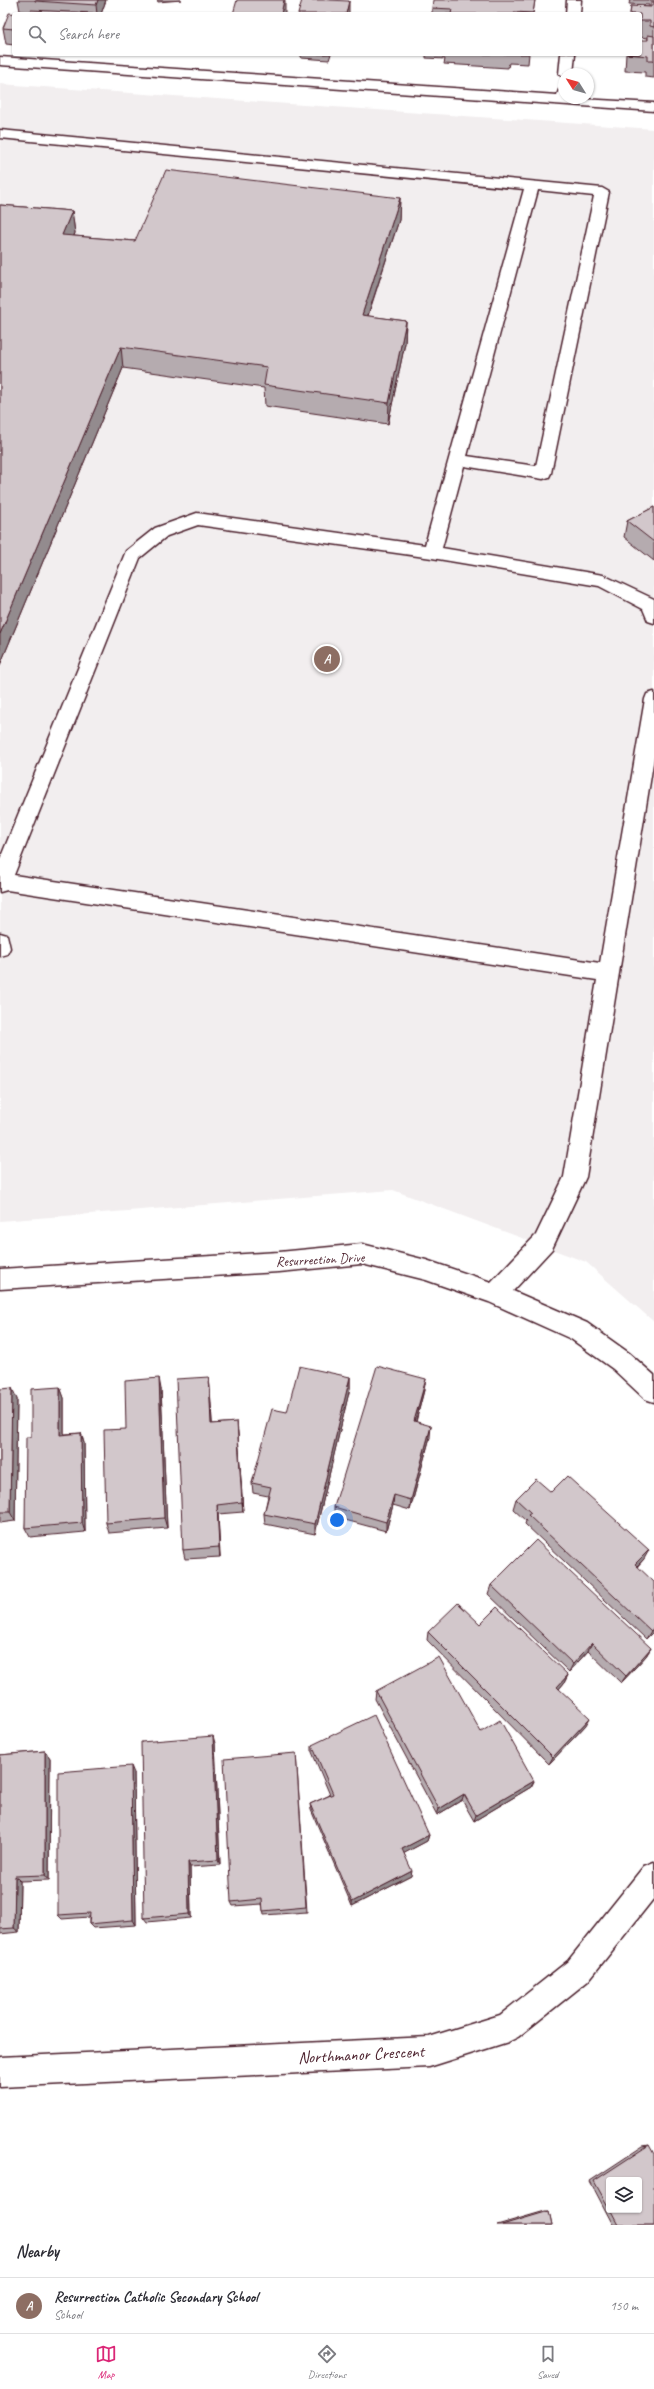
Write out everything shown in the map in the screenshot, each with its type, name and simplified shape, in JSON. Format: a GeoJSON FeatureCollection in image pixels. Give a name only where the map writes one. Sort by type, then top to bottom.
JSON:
{"type":"FeatureCollection","features":[{"type":"Feature","properties":{"kind":"street"},"geometry":{"type":"LineString","coordinates":[[573,12],[574,0]]}},
{"type":"Feature","properties":{"kind":"street"},"geometry":{"type":"LineString","coordinates":[[567,68],[568,56]]}},
{"type":"Feature","properties":{"kind":"street"},"geometry":{"type":"LineString","coordinates":[[0,61],[558,97]]}},
{"type":"Feature","properties":{"kind":"street"},"geometry":{"type":"LineString","coordinates":[[594,101],[654,108]]}},
{"type":"Feature","properties":{"kind":"street"},"geometry":{"type":"LineString","coordinates":[[0,134],[602,192],[543,473],[457,460]]}},
{"type":"Feature","properties":{"kind":"street"},"geometry":{"type":"LineString","coordinates":[[432,552],[532,185]]}},
{"type":"Feature","properties":{"kind":"street"},"geometry":{"type":"LineString","coordinates":[[609,973],[1,882],[132,555],[161,532],[197,519],[432,552],[603,581],[650,605],[654,617]]}},
{"type":"Feature","properties":{"kind":"street"},"geometry":{"type":"LineString","coordinates":[[495,1294],[544,1242],[575,1178],[654,699]]}},
{"type":"Feature","properties":{"kind":"street"},"geometry":{"type":"LineString","coordinates":[[0,941],[0,948]]}},
{"type":"Feature","properties":{"kind":"street","name":"Resurrection Drive"},"geometry":{"type":"LineString","coordinates":[[0,1279],[279,1262],[362,1254],[426,1270],[495,1294],[579,1331],[621,1361],[654,1391]]}},
{"type":"Feature","properties":{"kind":"street","name":"Northmanor Crescent"},"geometry":{"type":"LineString","coordinates":[[0,2072],[429,2052],[508,2027],[578,1971],[654,1876]]}},
{"type":"Feature","properties":{"kind":"shaded area"},"geometry":{"type":"Polygon","coordinates":[[[0,84],[654,129],[654,1322],[586,1262],[393,1190],[0,1221],[0,84]]]}},
{"type":"Feature","properties":{"kind":"building"},"geometry":{"type":"Polygon","coordinates":[[[35,0],[98,0],[96,5],[35,0]]]}},
{"type":"Feature","properties":{"kind":"building"},"geometry":{"type":"Polygon","coordinates":[[[237,0],[284,0],[281,12],[234,12],[237,0]]]}},
{"type":"Feature","properties":{"kind":"building"},"geometry":{"type":"Polygon","coordinates":[[[302,0],[349,1],[346,12],[299,12],[302,0]]]}},
{"type":"Feature","properties":{"kind":"building"},"geometry":{"type":"Polygon","coordinates":[[[433,0],[535,0],[533,12],[451,12],[452,9],[432,8],[433,0]]]}},
{"type":"Feature","properties":{"kind":"building"},"geometry":{"type":"Polygon","coordinates":[[[651,2],[654,2],[654,27],[650,26],[650,21],[642,21],[642,12],[630,12],[631,6],[651,7],[651,2]]]}},
{"type":"Feature","properties":{"kind":"building"},"geometry":{"type":"Polygon","coordinates":[[[31,10],[72,12],[30,12],[31,10]]]}},
{"type":"Feature","properties":{"kind":"building"},"geometry":{"type":"Polygon","coordinates":[[[9,13],[12,13],[12,29],[3,28],[9,13]]]}},
{"type":"Feature","properties":{"kind":"building"},"geometry":{"type":"Polygon","coordinates":[[[648,35],[654,36],[654,61],[648,61],[648,56],[642,55],[642,40],[648,40],[648,35]]]}},
{"type":"Feature","properties":{"kind":"building"},"geometry":{"type":"Polygon","coordinates":[[[166,170],[400,198],[362,315],[406,321],[389,403],[264,385],[267,367],[121,347],[0,634],[0,205],[72,211],[62,235],[135,241],[166,170]]]}},
{"type":"Feature","properties":{"kind":"building"},"geometry":{"type":"Polygon","coordinates":[[[654,507],[654,542],[627,521],[654,507]]]}},
{"type":"Feature","properties":{"kind":"building"},"geometry":{"type":"Polygon","coordinates":[[[299,1366],[350,1377],[315,1524],[264,1514],[271,1487],[252,1483],[272,1409],[287,1412],[299,1366]]]}},
{"type":"Feature","properties":{"kind":"building"},"geometry":{"type":"Polygon","coordinates":[[[377,1366],[426,1379],[414,1421],[431,1426],[411,1500],[394,1495],[386,1522],[334,1507],[377,1366]]]}},
{"type":"Feature","properties":{"kind":"building"},"geometry":{"type":"Polygon","coordinates":[[[209,1377],[211,1424],[237,1422],[242,1502],[217,1505],[219,1547],[183,1550],[176,1379],[209,1377]]]}},
{"type":"Feature","properties":{"kind":"building"},"geometry":{"type":"Polygon","coordinates":[[[159,1378],[164,1518],[106,1523],[104,1430],[126,1429],[125,1381],[159,1378]]]}},
{"type":"Feature","properties":{"kind":"building"},"geometry":{"type":"Polygon","coordinates":[[[60,1387],[60,1435],[81,1433],[82,1523],[25,1528],[26,1437],[31,1437],[31,1389],[60,1387]]]}},
{"type":"Feature","properties":{"kind":"building"},"geometry":{"type":"Polygon","coordinates":[[[12,1388],[10,1512],[0,1512],[0,1389],[12,1388]]]}},
{"type":"Feature","properties":{"kind":"building"},"geometry":{"type":"Polygon","coordinates":[[[567,1476],[649,1550],[635,1564],[654,1582],[654,1627],[651,1631],[528,1515],[531,1513],[516,1499],[536,1479],[551,1492],[567,1476]]]}},
{"type":"Feature","properties":{"kind":"building"},"geometry":{"type":"Polygon","coordinates":[[[536,1540],[651,1648],[626,1676],[592,1643],[573,1664],[491,1585],[536,1540]]]}},
{"type":"Feature","properties":{"kind":"building"},"geometry":{"type":"Polygon","coordinates":[[[458,1603],[480,1624],[497,1607],[568,1675],[557,1687],[590,1718],[553,1757],[428,1632],[458,1603]]]}},
{"type":"Feature","properties":{"kind":"building"},"geometry":{"type":"Polygon","coordinates":[[[439,1657],[481,1732],[500,1720],[534,1781],[476,1815],[464,1794],[439,1809],[376,1691],[439,1657]]]}},
{"type":"Feature","properties":{"kind":"building"},"geometry":{"type":"Polygon","coordinates":[[[374,1715],[429,1835],[402,1849],[412,1871],[352,1902],[310,1804],[333,1794],[312,1745],[374,1715]]]}},
{"type":"Feature","properties":{"kind":"building"},"geometry":{"type":"Polygon","coordinates":[[[213,1736],[218,1860],[188,1862],[189,1914],[144,1918],[141,1742],[213,1736]]]}},
{"type":"Feature","properties":{"kind":"building"},"geometry":{"type":"Polygon","coordinates":[[[45,1751],[45,1875],[15,1876],[14,1928],[0,1929],[0,1755],[45,1751]]]}},
{"type":"Feature","properties":{"kind":"building"},"geometry":{"type":"Polygon","coordinates":[[[296,1753],[306,1907],[263,1911],[262,1899],[231,1902],[224,1759],[296,1753]]]}},
{"type":"Feature","properties":{"kind":"building"},"geometry":{"type":"Polygon","coordinates":[[[131,1766],[133,1920],[89,1924],[90,1913],[58,1915],[58,1772],[131,1766]]]}},
{"type":"Feature","properties":{"kind":"building"},"geometry":{"type":"Polygon","coordinates":[[[649,2145],[654,2154],[654,2225],[618,2225],[612,2213],[642,2213],[642,2177],[606,2177],[606,2203],[594,2181],[649,2145]]]}},
{"type":"Feature","properties":{"kind":"building"},"geometry":{"type":"Polygon","coordinates":[[[549,2211],[552,2225],[502,2225],[549,2211]]]}},
{"type":"Feature","properties":{"kind":"place","name":"Resurrection Catholic Secondary School"},"geometry":{"type":"Point","coordinates":[327,659]}}]}
